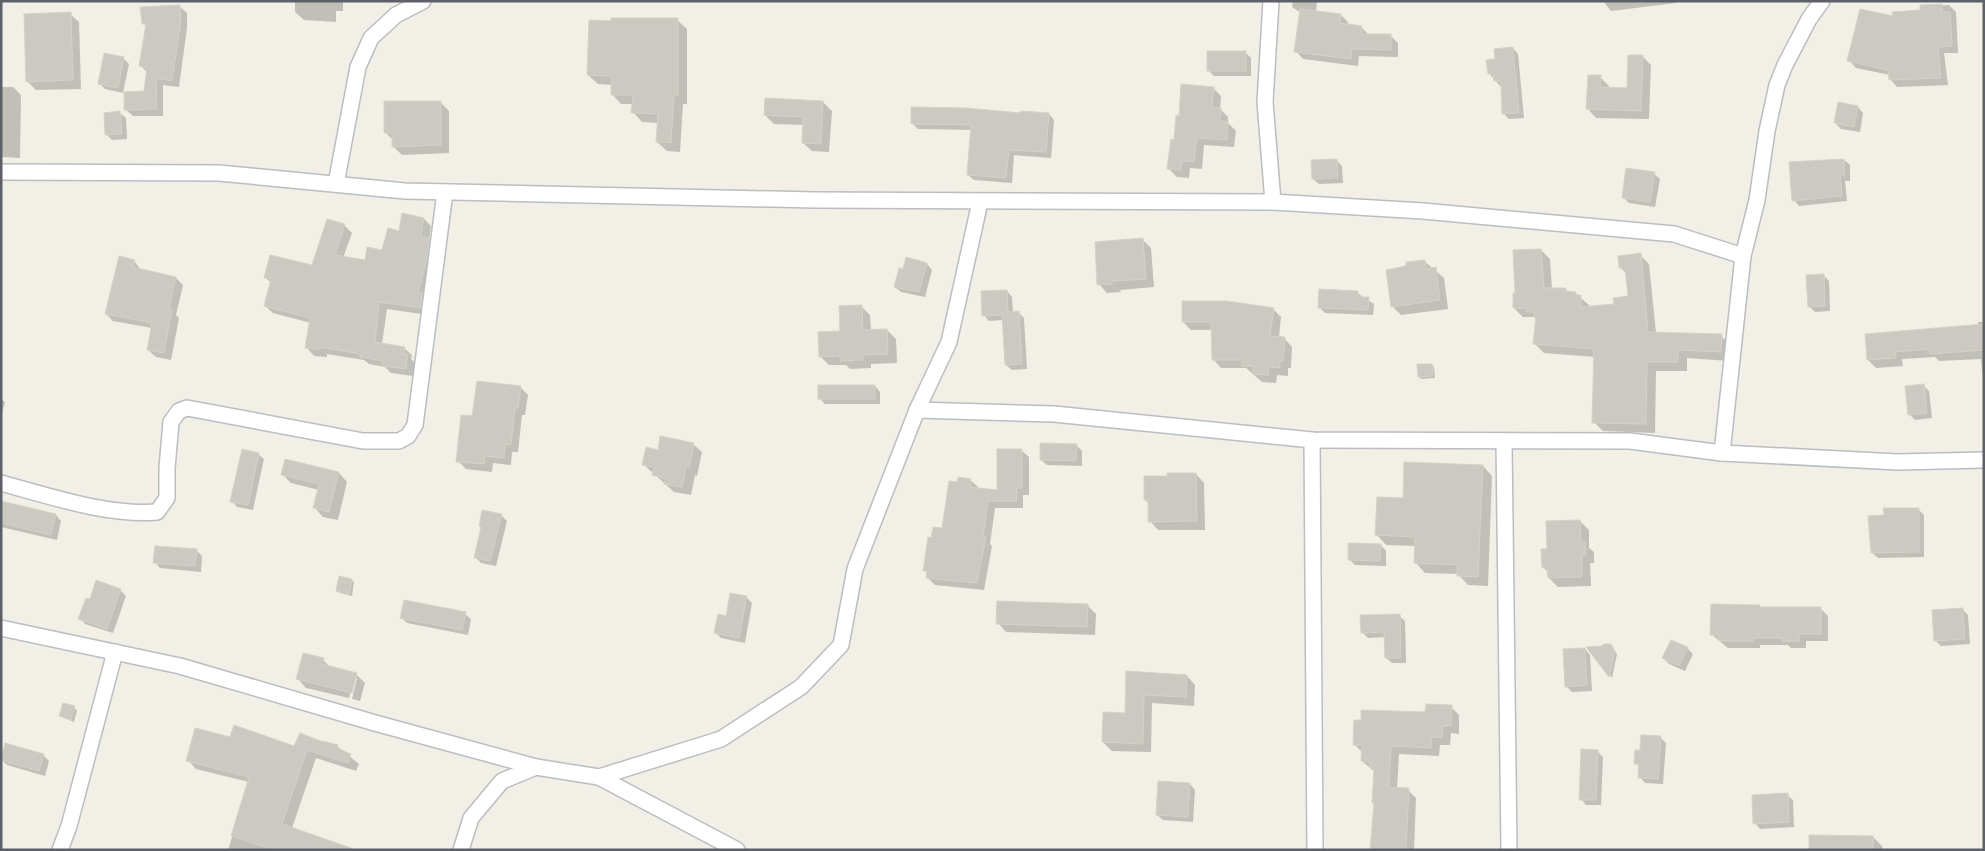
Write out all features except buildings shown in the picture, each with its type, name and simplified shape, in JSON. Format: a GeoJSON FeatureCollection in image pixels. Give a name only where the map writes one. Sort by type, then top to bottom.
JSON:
{"type":"FeatureCollection","features":[{"type":"Feature","properties":{"kind":"street"},"geometry":{"type":"LineString","coordinates":[[336,184],[358,67],[371,38],[396,15],[423,1]]}},
{"type":"Feature","properties":{"kind":"street"},"geometry":{"type":"LineString","coordinates":[[1271,1],[1265,102],[1273,202]]}},
{"type":"Feature","properties":{"kind":"street"},"geometry":{"type":"LineString","coordinates":[[1722,453],[1743,256],[1757,200],[1767,131],[1777,85],[1801,34],[1822,1]]}},
{"type":"Feature","properties":{"kind":"street"},"geometry":{"type":"LineString","coordinates":[[1,172],[219,173],[405,191],[445,192],[980,202],[1273,202],[1423,211],[1674,234],[1743,256]]}},
{"type":"Feature","properties":{"kind":"street"},"geometry":{"type":"LineString","coordinates":[[1,483],[114,511],[136,514],[157,512],[167,498],[167,468],[171,422],[179,410],[187,408],[363,441],[399,442],[408,436],[415,425],[445,192]]}},
{"type":"Feature","properties":{"kind":"street"},"geometry":{"type":"LineString","coordinates":[[599,777],[721,739],[801,687],[841,645],[855,569],[917,410],[949,342],[980,202]]}},
{"type":"Feature","properties":{"kind":"street"},"geometry":{"type":"LineString","coordinates":[[917,410],[1054,414],[1312,440],[1630,442],[1722,453],[1898,462],[1984,460]]}},
{"type":"Feature","properties":{"kind":"street"},"geometry":{"type":"LineString","coordinates":[[1312,440],[1314,850]]}},
{"type":"Feature","properties":{"kind":"street"},"geometry":{"type":"LineString","coordinates":[[1504,442],[1509,850]]}},
{"type":"Feature","properties":{"kind":"street"},"geometry":{"type":"LineString","coordinates":[[1,628],[180,666],[375,723],[536,767],[599,777],[738,850]]}},
{"type":"Feature","properties":{"kind":"street"},"geometry":{"type":"LineString","coordinates":[[60,850],[69,826],[115,652]]}},
{"type":"Feature","properties":{"kind":"street"},"geometry":{"type":"LineString","coordinates":[[461,850],[471,818],[502,781],[536,767]]}}]}
